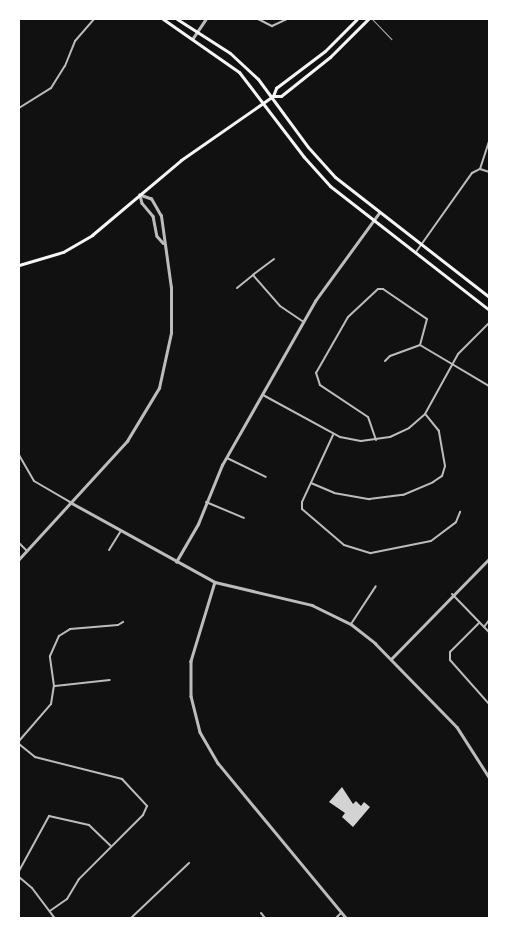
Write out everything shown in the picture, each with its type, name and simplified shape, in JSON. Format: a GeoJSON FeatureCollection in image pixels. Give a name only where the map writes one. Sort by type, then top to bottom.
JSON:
{"type":"FeatureCollection","features":[{"type":"Feature","properties":{"kind":"main road"},"geometry":{"type":"LineString","coordinates":[[163,19],[239,72],[265,102],[316,170],[489,310]]}},
{"type":"Feature","properties":{"kind":"main road"},"geometry":{"type":"LineString","coordinates":[[177,19],[198,31],[247,67],[272,96],[321,163],[379,213],[489,297]]}},
{"type":"Feature","properties":{"kind":"main road"},"geometry":{"type":"LineString","coordinates":[[19,265],[46,258],[79,243],[106,225],[182,160],[265,102],[272,96],[276,88],[325,51],[357,19]]}},
{"type":"Feature","properties":{"kind":"main road"},"geometry":{"type":"LineString","coordinates":[[272,96],[280,96],[330,57],[368,19]]}},
{"type":"Feature","properties":{"kind":"street"},"geometry":{"type":"LineString","coordinates":[[19,108],[38,99],[56,82],[75,41],[94,19]]}},
{"type":"Feature","properties":{"kind":"street"},"geometry":{"type":"LineString","coordinates":[[192,38],[206,19]]}},
{"type":"Feature","properties":{"kind":"street"},"geometry":{"type":"LineString","coordinates":[[258,19],[277,25],[287,19]]}},
{"type":"Feature","properties":{"kind":"street"},"geometry":{"type":"LineString","coordinates":[[416,252],[472,173],[480,169],[489,142]]}},
{"type":"Feature","properties":{"kind":"street"},"geometry":{"type":"LineString","coordinates":[[480,169],[489,172]]}},
{"type":"Feature","properties":{"kind":"street"},"geometry":{"type":"LineString","coordinates":[[140,195],[142,203],[152,216],[157,236],[163,243]]}},
{"type":"Feature","properties":{"kind":"street"},"geometry":{"type":"LineString","coordinates":[[19,559],[126,441],[159,388],[168,352],[172,308],[161,216],[155,204],[140,195]]}},
{"type":"Feature","properties":{"kind":"street"},"geometry":{"type":"LineString","coordinates":[[176,562],[227,458],[304,322],[332,274],[379,213]]}},
{"type":"Feature","properties":{"kind":"street"},"geometry":{"type":"LineString","coordinates":[[236,288],[274,259]]}},
{"type":"Feature","properties":{"kind":"street"},"geometry":{"type":"LineString","coordinates":[[253,275],[280,306],[304,322]]}},
{"type":"Feature","properties":{"kind":"street"},"geometry":{"type":"LineString","coordinates":[[376,441],[368,417],[320,385],[316,373],[348,317],[378,289],[383,289],[428,319],[420,345]]}},
{"type":"Feature","properties":{"kind":"street"},"geometry":{"type":"LineString","coordinates":[[263,395],[334,435],[354,441],[376,441],[403,432],[425,414],[466,343],[489,323]]}},
{"type":"Feature","properties":{"kind":"street"},"geometry":{"type":"LineString","coordinates":[[420,345],[451,366],[489,386]]}},
{"type":"Feature","properties":{"kind":"street"},"geometry":{"type":"LineString","coordinates":[[385,362],[390,356],[420,345]]}},
{"type":"Feature","properties":{"kind":"street"},"geometry":{"type":"LineString","coordinates":[[311,483],[334,493],[369,499],[403,495],[433,482],[442,476],[445,466],[439,431],[425,414]]}},
{"type":"Feature","properties":{"kind":"street"},"geometry":{"type":"LineString","coordinates":[[334,435],[311,483],[302,509],[344,546],[371,553],[431,541],[456,522],[460,512]]}},
{"type":"Feature","properties":{"kind":"street"},"geometry":{"type":"LineString","coordinates":[[19,455],[34,481],[176,562],[216,582],[312,606],[351,624],[391,659],[457,726],[489,777]]}},
{"type":"Feature","properties":{"kind":"street"},"geometry":{"type":"LineString","coordinates":[[227,458],[266,477]]}},
{"type":"Feature","properties":{"kind":"street"},"geometry":{"type":"LineString","coordinates":[[206,502],[244,518]]}},
{"type":"Feature","properties":{"kind":"street"},"geometry":{"type":"LineString","coordinates":[[108,550],[120,531]]}},
{"type":"Feature","properties":{"kind":"street"},"geometry":{"type":"LineString","coordinates":[[19,543],[27,550]]}},
{"type":"Feature","properties":{"kind":"street"},"geometry":{"type":"LineString","coordinates":[[391,659],[452,594],[489,559]]}},
{"type":"Feature","properties":{"kind":"street"},"geometry":{"type":"LineString","coordinates":[[216,582],[191,661],[191,696],[200,732],[218,763],[346,918]]}},
{"type":"Feature","properties":{"kind":"street"},"geometry":{"type":"LineString","coordinates":[[351,624],[376,586]]}},
{"type":"Feature","properties":{"kind":"street"},"geometry":{"type":"LineString","coordinates":[[452,594],[489,632]]}},
{"type":"Feature","properties":{"kind":"street"},"geometry":{"type":"LineString","coordinates":[[484,627],[489,620]]}},
{"type":"Feature","properties":{"kind":"street"},"geometry":{"type":"LineString","coordinates":[[50,911],[66,899],[79,879],[143,815],[147,806],[122,779],[35,757],[19,742],[46,713],[54,686],[50,656],[59,636],[70,629],[118,625],[123,622]]}},
{"type":"Feature","properties":{"kind":"street"},"geometry":{"type":"LineString","coordinates":[[479,623],[450,652],[450,660],[489,704]]}},
{"type":"Feature","properties":{"kind":"street"},"geometry":{"type":"LineString","coordinates":[[54,686],[110,680]]}},
{"type":"Feature","properties":{"kind":"street"},"geometry":{"type":"LineString","coordinates":[[19,871],[49,816],[88,825],[111,847]]}},
{"type":"Feature","properties":{"kind":"street"},"geometry":{"type":"LineString","coordinates":[[130,918],[189,863]]}},
{"type":"Feature","properties":{"kind":"street"},"geometry":{"type":"LineString","coordinates":[[19,877],[32,888],[55,918]]}},
{"type":"Feature","properties":{"kind":"street"},"geometry":{"type":"LineString","coordinates":[[261,913],[265,918]]}},
{"type":"Feature","properties":{"kind":"street"},"geometry":{"type":"LineString","coordinates":[[336,918],[341,913]]}},
{"type":"Feature","properties":{"kind":"lane"},"geometry":{"type":"LineString","coordinates":[[372,19],[391,39]]}},
{"type":"Feature","properties":{"kind":"building"},"geometry":{"type":"Polygon","coordinates":[[[342,787],[353,804],[356,801],[361,806],[364,802],[370,807],[353,827],[342,817],[345,813],[329,802],[342,787]]]}}]}
